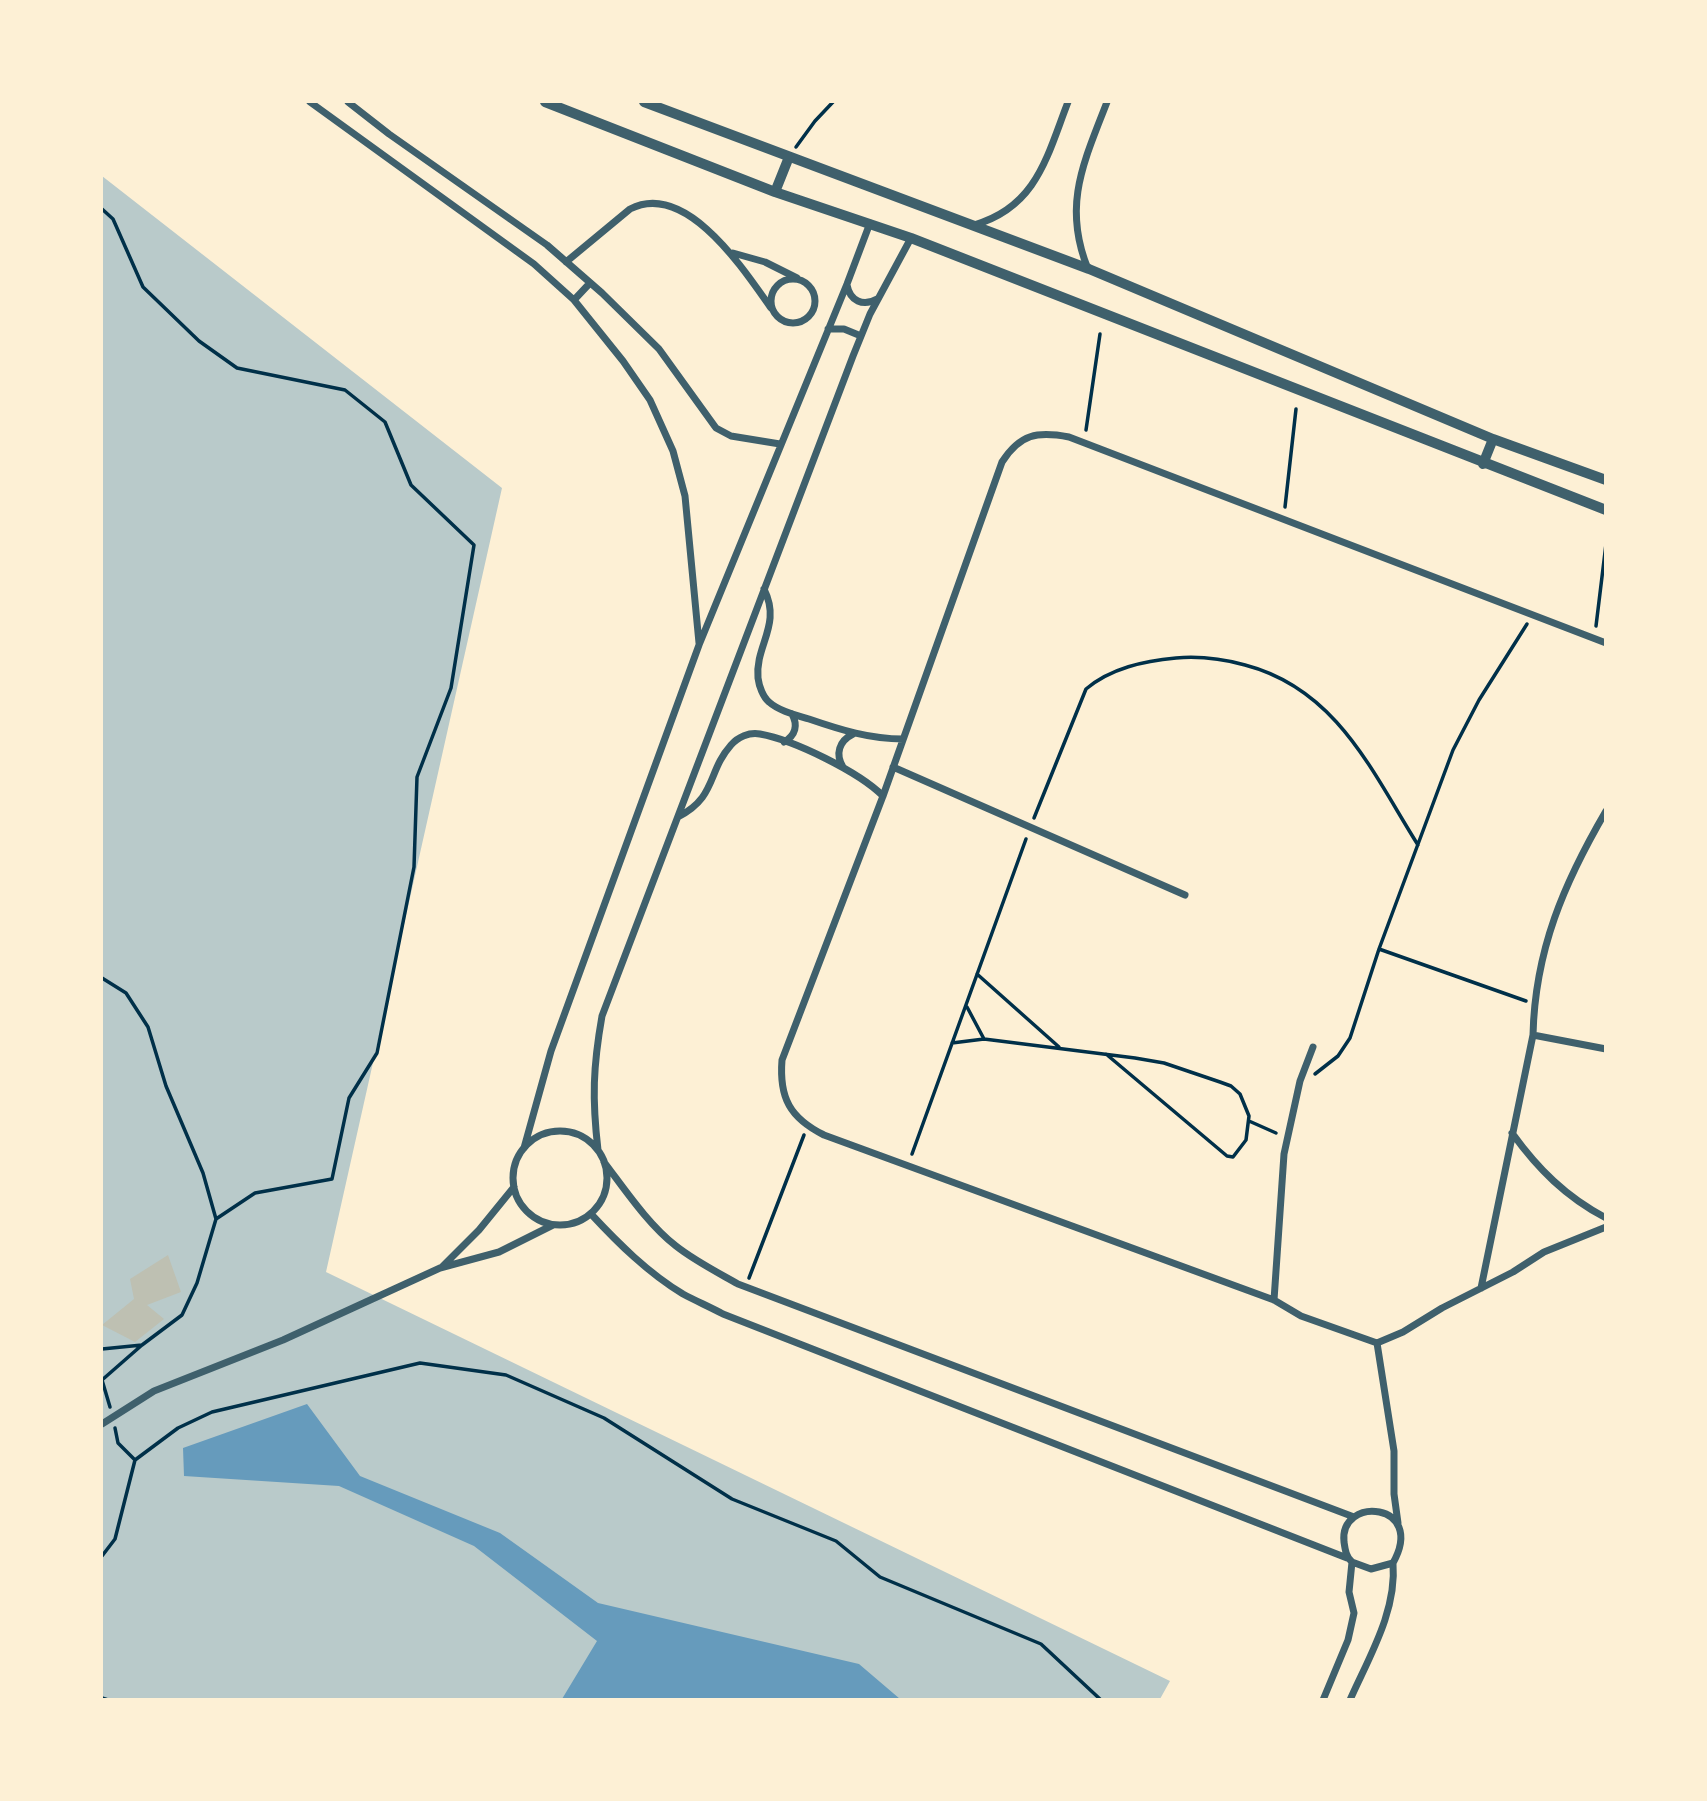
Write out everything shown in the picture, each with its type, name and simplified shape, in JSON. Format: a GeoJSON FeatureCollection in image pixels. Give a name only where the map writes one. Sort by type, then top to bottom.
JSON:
{"type":"FeatureCollection","features":[{"type":"Feature","properties":{"kind":"street"},"geometry":{"type":"LineString","coordinates":[[310,102],[534,264],[575,300],[623,361],[650,400],[673,451],[685,496],[699,645]]}},
{"type":"Feature","properties":{"kind":"street"},"geometry":{"type":"LineString","coordinates":[[348,102],[547,245],[590,283],[659,349],[716,429],[731,436],[780,444]]}},
{"type":"Feature","properties":{"kind":"street"},"geometry":{"type":"LineString","coordinates":[[545,102],[775,192],[911,238],[1605,510]]}},
{"type":"Feature","properties":{"kind":"street"},"geometry":{"type":"LineString","coordinates":[[644,102],[1088,270],[1493,439],[1605,480]]}},
{"type":"Feature","properties":{"kind":"street"},"geometry":{"type":"LineString","coordinates":[[972,226],[997,217],[1027,192],[1040,172],[1068,102]]}},
{"type":"Feature","properties":{"kind":"street"},"geometry":{"type":"LineString","coordinates":[[1088,270],[1077,236],[1075,202],[1082,170],[1107,102]]}},
{"type":"Feature","properties":{"kind":"street"},"geometry":{"type":"LineString","coordinates":[[775,192],[789,158]]}},
{"type":"Feature","properties":{"kind":"street"},"geometry":{"type":"LineString","coordinates":[[566,262],[630,209],[652,202],[677,209],[695,220],[733,253],[776,317],[784,322],[803,321],[810,315],[816,298],[806,282],[765,262],[733,253]]}},
{"type":"Feature","properties":{"kind":"street"},"geometry":{"type":"LineString","coordinates":[[553,1225],[535,1218],[521,1205],[514,1187],[515,1166],[524,1148],[555,1039],[699,645],[870,223]]}},
{"type":"Feature","properties":{"kind":"street"},"geometry":{"type":"LineString","coordinates":[[598,1150],[592,1105],[594,1060],[602,1016],[861,336],[877,299],[911,238]]}},
{"type":"Feature","properties":{"kind":"street"},"geometry":{"type":"LineString","coordinates":[[771,308],[775,286],[785,279],[797,278]]}},
{"type":"Feature","properties":{"kind":"street"},"geometry":{"type":"LineString","coordinates":[[575,300],[590,283]]}},
{"type":"Feature","properties":{"kind":"street"},"geometry":{"type":"LineString","coordinates":[[847,284],[852,297],[857,301],[864,303],[877,299]]}},
{"type":"Feature","properties":{"kind":"street"},"geometry":{"type":"LineString","coordinates":[[828,329],[844,329],[861,336]]}},
{"type":"Feature","properties":{"kind":"street"},"geometry":{"type":"LineString","coordinates":[[1605,643],[1084,442],[1048,433],[1028,437],[1013,446],[1002,462],[904,739],[782,1060],[780,1079],[784,1097],[794,1114],[807,1127],[1274,1300],[1301,1316],[1377,1343],[1403,1332],[1544,1252],[1605,1227]]}},
{"type":"Feature","properties":{"kind":"street"},"geometry":{"type":"LineString","coordinates":[[1483,464],[1493,439]]}},
{"type":"Feature","properties":{"kind":"street"},"geometry":{"type":"LineString","coordinates":[[764,589],[770,601],[772,617],[758,677],[761,691],[768,702],[792,714],[853,734],[904,739]]}},
{"type":"Feature","properties":{"kind":"street"},"geometry":{"type":"LineString","coordinates":[[784,742],[795,730],[792,714]]}},
{"type":"Feature","properties":{"kind":"street"},"geometry":{"type":"LineString","coordinates":[[677,817],[699,803],[707,793],[726,753],[739,738],[758,733],[843,767],[871,784],[883,796]]}},
{"type":"Feature","properties":{"kind":"street"},"geometry":{"type":"LineString","coordinates":[[843,767],[839,761],[839,748],[842,742],[853,734]]}},
{"type":"Feature","properties":{"kind":"street"},"geometry":{"type":"LineString","coordinates":[[893,767],[1185,895]]}},
{"type":"Feature","properties":{"kind":"street"},"geometry":{"type":"LineString","coordinates":[[1481,1288],[1533,1035],[1539,971],[1555,915],[1576,861],[1605,811]]}},
{"type":"Feature","properties":{"kind":"street"},"geometry":{"type":"LineString","coordinates":[[1533,1035],[1605,1049]]}},
{"type":"Feature","properties":{"kind":"street"},"geometry":{"type":"LineString","coordinates":[[1274,1300],[1284,1154],[1300,1081],[1312,1047]]}},
{"type":"Feature","properties":{"kind":"street"},"geometry":{"type":"LineString","coordinates":[[524,1148],[548,1133],[575,1134],[588,1140],[631,1197],[675,1245],[705,1266],[746,1287],[1354,1517]]}},
{"type":"Feature","properties":{"kind":"street"},"geometry":{"type":"LineString","coordinates":[[1512,1133],[1532,1161],[1556,1186],[1584,1207],[1605,1218]]}},
{"type":"Feature","properties":{"kind":"street"},"geometry":{"type":"LineString","coordinates":[[102,1424],[112,1415],[155,1391],[283,1340],[440,1268],[499,1252],[553,1225],[573,1224],[591,1214],[600,1203],[606,1190],[604,1162]]}},
{"type":"Feature","properties":{"kind":"street"},"geometry":{"type":"LineString","coordinates":[[440,1268],[479,1230],[514,1187]]}},
{"type":"Feature","properties":{"kind":"street"},"geometry":{"type":"LineString","coordinates":[[591,1214],[620,1245],[652,1272],[682,1294],[723,1314],[1371,1569],[1393,1563]]}},
{"type":"Feature","properties":{"kind":"street"},"geometry":{"type":"LineString","coordinates":[[1350,1699],[1389,1609],[1395,1582],[1393,1563],[1402,1541],[1394,1494],[1394,1451],[1377,1343]]}},
{"type":"Feature","properties":{"kind":"street"},"geometry":{"type":"LineString","coordinates":[[1322,1699],[1348,1640],[1354,1613],[1349,1592],[1349,1560],[1344,1537],[1349,1523],[1361,1513],[1378,1511],[1386,1513],[1398,1524]]}},
{"type":"Feature","properties":{"kind":"path"},"geometry":{"type":"LineString","coordinates":[[789,158],[815,121],[833,102]]}},
{"type":"Feature","properties":{"kind":"path"},"geometry":{"type":"LineString","coordinates":[[102,209],[113,219],[143,287],[200,341],[237,368],[345,390],[385,422],[411,485],[474,545],[451,688],[416,777],[414,867],[377,1053],[349,1098],[332,1179],[255,1193],[216,1220]]}},
{"type":"Feature","properties":{"kind":"path"},"geometry":{"type":"LineString","coordinates":[[1084,442],[1100,334]]}},
{"type":"Feature","properties":{"kind":"path"},"geometry":{"type":"LineString","coordinates":[[1283,519],[1296,409]]}},
{"type":"Feature","properties":{"kind":"path"},"geometry":{"type":"LineString","coordinates":[[1594,639],[1605,544]]}},
{"type":"Feature","properties":{"kind":"path"},"geometry":{"type":"LineString","coordinates":[[1300,1081],[1329,1064],[1350,1038],[1379,948],[1461,731],[1532,615]]}},
{"type":"Feature","properties":{"kind":"path"},"geometry":{"type":"LineString","coordinates":[[908,1166],[1030,827],[1086,688],[1096,680],[1147,661],[1190,656],[1263,669],[1299,687],[1327,711],[1355,743],[1418,845]]}},
{"type":"Feature","properties":{"kind":"path"},"geometry":{"type":"LineString","coordinates":[[1379,948],[1534,1004]]}},
{"type":"Feature","properties":{"kind":"path"},"geometry":{"type":"LineString","coordinates":[[977,974],[1060,1048]]}},
{"type":"Feature","properties":{"kind":"path"},"geometry":{"type":"LineString","coordinates":[[102,978],[126,993],[148,1027],[166,1086],[203,1173],[216,1220],[197,1283],[182,1315],[102,1380]]}},
{"type":"Feature","properties":{"kind":"path"},"geometry":{"type":"LineString","coordinates":[[966,1006],[984,1039]]}},
{"type":"Feature","properties":{"kind":"path"},"geometry":{"type":"LineString","coordinates":[[952,1044],[984,1039],[1106,1054],[1164,1063],[1231,1086],[1246,1104],[1249,1121],[1246,1140],[1240,1151],[1233,1157],[1227,1157],[1106,1054]]}},
{"type":"Feature","properties":{"kind":"path"},"geometry":{"type":"LineString","coordinates":[[1249,1121],[1287,1138]]}},
{"type":"Feature","properties":{"kind":"path"},"geometry":{"type":"LineString","coordinates":[[746,1287],[807,1127]]}},
{"type":"Feature","properties":{"kind":"path"},"geometry":{"type":"LineString","coordinates":[[102,1349],[142,1345]]}},
{"type":"Feature","properties":{"kind":"path"},"geometry":{"type":"LineString","coordinates":[[102,1556],[115,1539],[135,1460],[178,1428],[212,1412],[420,1363],[506,1375],[604,1418],[732,1499],[836,1541],[880,1577],[1041,1644],[1101,1699]]}},
{"type":"Feature","properties":{"kind":"path"},"geometry":{"type":"LineString","coordinates":[[102,1698],[108,1699]]}},
{"type":"Feature","properties":{"kind":"shaded area"},"geometry":{"type":"Polygon","coordinates":[[[102,176],[502,488],[326,1272],[1170,1681],[1160,1699],[102,1699],[102,176]]]}},
{"type":"Feature","properties":{"kind":"water"},"geometry":{"type":"Polygon","coordinates":[[[307,1404],[360,1476],[500,1533],[598,1603],[859,1664],[900,1699],[562,1699],[597,1641],[474,1546],[339,1486],[184,1476],[183,1448],[307,1404]]]}},
{"type":"Feature","properties":{"kind":"building"},"geometry":{"type":"Polygon","coordinates":[[[168,1255],[181,1292],[147,1305],[164,1319],[135,1342],[102,1325],[134,1299],[130,1279],[168,1255]]]}}]}
